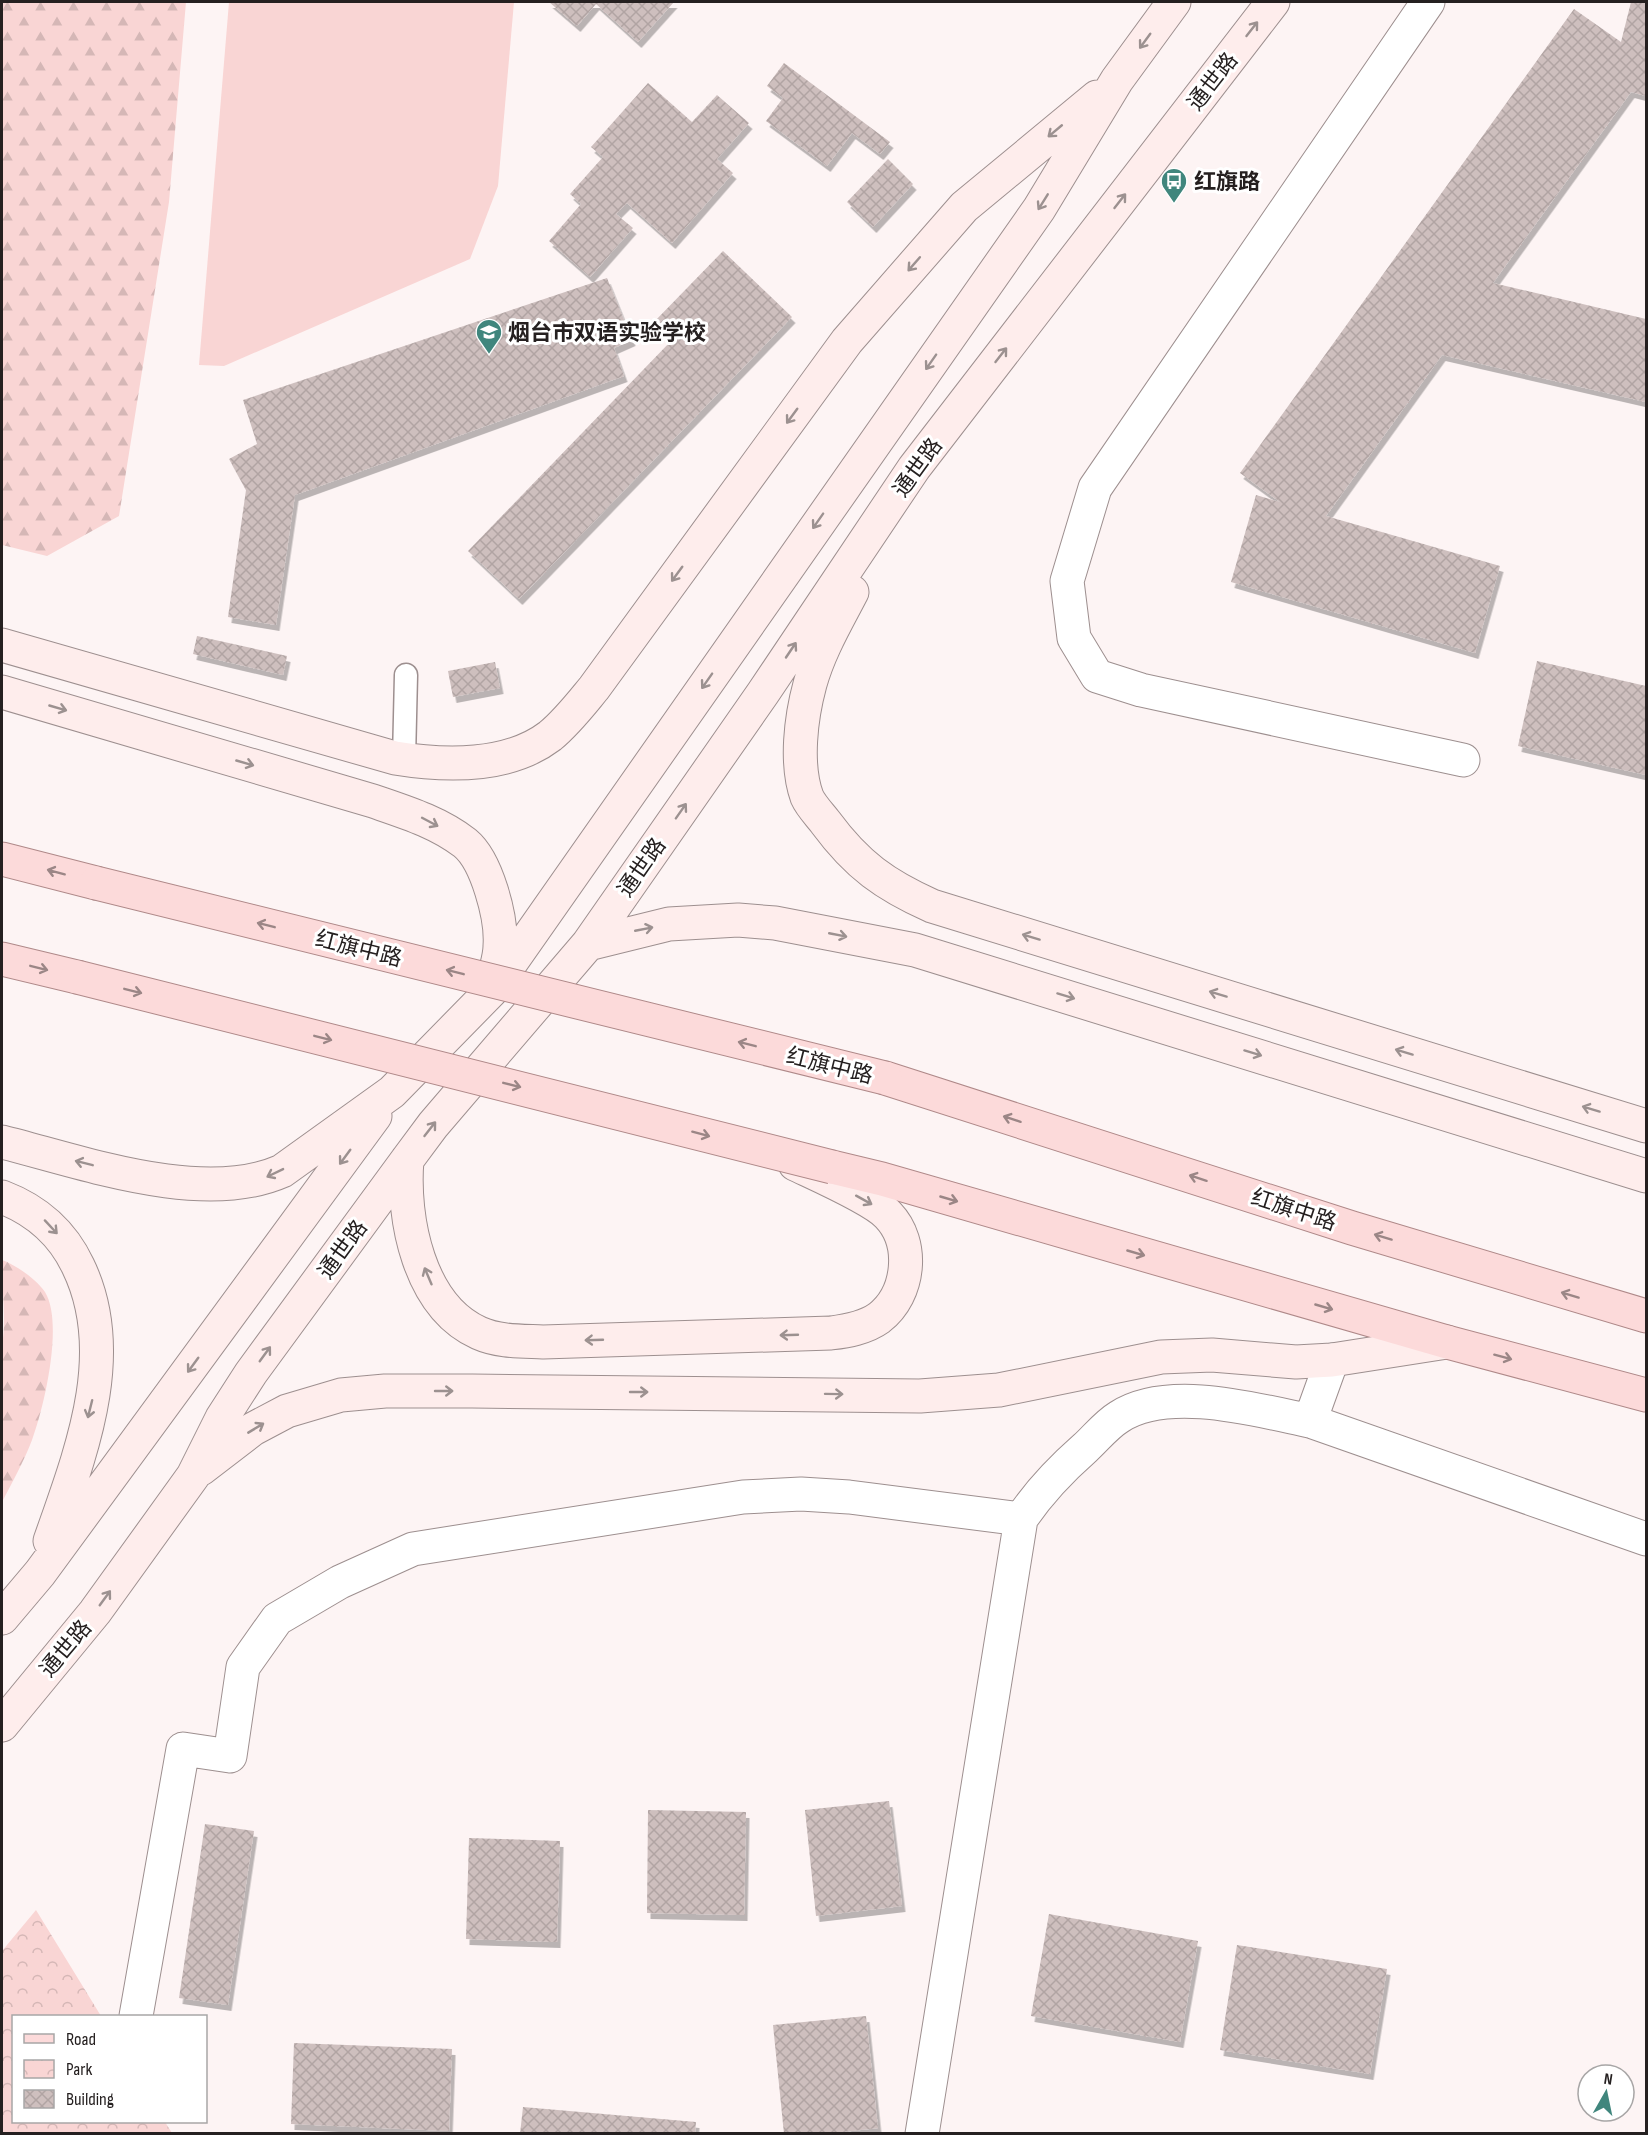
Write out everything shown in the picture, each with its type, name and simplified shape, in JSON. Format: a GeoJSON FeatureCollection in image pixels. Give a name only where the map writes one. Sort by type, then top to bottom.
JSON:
{"type":"FeatureCollection","features":[{"type":"Feature","properties":{"kind":"main road"},"geometry":{"type":"LineString","coordinates":[[2,1618],[40,1573],[392,1092],[491,991],[1039,209],[1117,80],[1174,2]]}},
{"type":"Feature","properties":{"kind":"main road","name":"通世路"},"geometry":{"type":"LineString","coordinates":[[2,1725],[95,1612],[193,1476],[222,1418],[251,1373],[433,1125],[588,944],[763,693],[914,468],[1273,2]]}},
{"type":"Feature","properties":{"kind":"main road"},"geometry":{"type":"LineString","coordinates":[[2,645],[348,747],[404,759],[447,762],[487,760],[536,745],[566,722],[594,688],[847,341],[964,207],[1117,80]]}},
{"type":"Feature","properties":{"kind":"main road"},"geometry":{"type":"LineString","coordinates":[[914,468],[822,651],[810,683],[805,712],[802,763],[807,797],[843,846],[866,869],[894,889],[932,906],[1647,1126]]}},
{"type":"Feature","properties":{"kind":"main road"},"geometry":{"type":"LineString","coordinates":[[2,692],[373,801],[419,816],[446,831],[467,844],[485,872],[499,917],[500,946],[491,991]]}},
{"type":"Feature","properties":{"kind":"main road","name":"红旗中路"},"geometry":{"type":"LineString","coordinates":[[6,857],[96,883],[885,1078],[1602,1304],[1647,1314]]}},
{"type":"Feature","properties":{"kind":"main road"},"geometry":{"type":"LineString","coordinates":[[588,944],[669,924],[738,920],[775,923],[915,950],[1647,1176]]}},
{"type":"Feature","properties":{"kind":"main road"},"geometry":{"type":"LineString","coordinates":[[2,959],[882,1179],[1447,1342],[1647,1395]]}},
{"type":"Feature","properties":{"kind":"main road"},"geometry":{"type":"LineString","coordinates":[[2,1142],[109,1169],[169,1180],[201,1183],[254,1180],[282,1171],[392,1092]]}},
{"type":"Feature","properties":{"kind":"main road"},"geometry":{"type":"LineString","coordinates":[[407,1160],[407,1208],[415,1245],[430,1281],[443,1304],[456,1319],[482,1334],[510,1341],[543,1342],[831,1334],[854,1330],[879,1318],[891,1305],[904,1274],[906,1253],[902,1235],[896,1224],[886,1212],[775,1153]]}},
{"type":"Feature","properties":{"kind":"main road"},"geometry":{"type":"LineString","coordinates":[[2,1197],[43,1218],[61,1238],[89,1290],[95,1317],[97,1356],[93,1399],[75,1470],[40,1573]]}},
{"type":"Feature","properties":{"kind":"main road"},"geometry":{"type":"LineString","coordinates":[[193,1476],[231,1445],[279,1415],[311,1402],[341,1395],[385,1391],[472,1391],[920,1396],[999,1390],[1161,1357],[1212,1355],[1296,1362],[1332,1360],[1447,1342]]}},
{"type":"Feature","properties":{"kind":"street"},"geometry":{"type":"LineString","coordinates":[[1428,2],[1095,488],[1067,581],[1074,638],[1097,676],[1141,690],[1462,760]]}},
{"type":"Feature","properties":{"kind":"street"},"geometry":{"type":"LineString","coordinates":[[1311,1421],[1332,1360]]}},
{"type":"Feature","properties":{"kind":"street"},"geometry":{"type":"LineString","coordinates":[[922,2133],[1021,1519],[1037,1494],[1119,1417],[1145,1407],[1179,1401],[1215,1402],[1311,1421],[1647,1539]]}},
{"type":"Feature","properties":{"kind":"street"},"geometry":{"type":"LineString","coordinates":[[136,2015],[183,1749],[230,1756],[243,1667],[277,1619],[340,1582],[413,1549],[743,1497],[801,1494],[849,1497],[1021,1519]]}},
{"type":"Feature","properties":{"kind":"lane"},"geometry":{"type":"LineString","coordinates":[[404,759],[406,675]]}},
{"type":"Feature","properties":{"kind":"green space"},"geometry":{"type":"Polygon","coordinates":[[[2,2],[186,2],[169,202],[119,516],[47,556],[2,545],[2,2]]]}},
{"type":"Feature","properties":{"kind":"green space"},"geometry":{"type":"Polygon","coordinates":[[[229,2],[514,2],[498,186],[470,259],[224,366],[199,365],[229,2]]]}},
{"type":"Feature","properties":{"kind":"green space"},"geometry":{"type":"Polygon","coordinates":[[[2,1260],[25,1273],[45,1292],[53,1324],[50,1366],[37,1426],[2,1502],[4,1324],[2,1260]]]}},
{"type":"Feature","properties":{"kind":"green space"},"geometry":{"type":"Polygon","coordinates":[[[36,1910],[100,2015],[12,2015],[12,2123],[166,2123],[172,2133],[2,2133],[2,1951],[36,1910]]]}},
{"type":"Feature","properties":{"kind":"building"},"geometry":{"type":"Polygon","coordinates":[[[549,2],[674,2],[638,42],[596,4],[577,26],[549,2]]]}},
{"type":"Feature","properties":{"kind":"building"},"geometry":{"type":"Polygon","coordinates":[[[1631,2],[1646,2],[1646,96],[1631,92],[1493,283],[1646,319],[1646,402],[1442,355],[1326,516],[1500,566],[1475,653],[1231,582],[1256,495],[1280,502],[1240,473],[1574,9],[1621,42],[1631,2]]]}},
{"type":"Feature","properties":{"kind":"building"},"geometry":{"type":"Polygon","coordinates":[[[784,63],[890,142],[880,154],[852,133],[827,166],[766,121],[783,98],[767,86],[784,63]]]}},
{"type":"Feature","properties":{"kind":"building"},"geometry":{"type":"Polygon","coordinates":[[[648,83],[692,122],[717,95],[749,123],[717,159],[733,173],[672,243],[627,203],[616,214],[633,228],[590,277],[549,241],[581,204],[570,194],[603,157],[591,147],[648,83]]]}},
{"type":"Feature","properties":{"kind":"building"},"geometry":{"type":"Polygon","coordinates":[[[888,159],[913,184],[873,227],[847,202],[888,159]]]}},
{"type":"Feature","properties":{"kind":"building"},"geometry":{"type":"Polygon","coordinates":[[[723,251],[792,317],[519,599],[468,551],[672,340],[654,322],[723,251]]]}},
{"type":"Feature","properties":{"kind":"building"},"geometry":{"type":"Polygon","coordinates":[[[607,278],[632,340],[614,348],[624,376],[295,495],[276,625],[228,617],[246,490],[229,459],[257,444],[243,400],[607,278]]]}},
{"type":"Feature","properties":{"kind":"building"},"geometry":{"type":"Polygon","coordinates":[[[197,636],[287,656],[283,675],[193,654],[197,636]]]}},
{"type":"Feature","properties":{"kind":"building"},"geometry":{"type":"Polygon","coordinates":[[[1537,661],[1646,686],[1646,775],[1518,746],[1537,661]]]}},
{"type":"Feature","properties":{"kind":"building"},"geometry":{"type":"Polygon","coordinates":[[[495,662],[500,688],[453,697],[448,671],[495,662]]]}},
{"type":"Feature","properties":{"kind":"building"},"geometry":{"type":"Polygon","coordinates":[[[889,1801],[902,1906],[816,1916],[805,1810],[889,1801]]]}},
{"type":"Feature","properties":{"kind":"building"},"geometry":{"type":"Polygon","coordinates":[[[648,1810],[746,1812],[744,1915],[647,1913],[648,1810]]]}},
{"type":"Feature","properties":{"kind":"building"},"geometry":{"type":"Polygon","coordinates":[[[205,1824],[254,1831],[228,2005],[179,1998],[205,1824]]]}},
{"type":"Feature","properties":{"kind":"building"},"geometry":{"type":"Polygon","coordinates":[[[469,1838],[560,1841],[557,1942],[466,1939],[469,1838]]]}},
{"type":"Feature","properties":{"kind":"building"},"geometry":{"type":"Polygon","coordinates":[[[1049,1914],[1198,1941],[1180,2042],[1031,2016],[1049,1914]]]}},
{"type":"Feature","properties":{"kind":"building"},"geometry":{"type":"Polygon","coordinates":[[[1237,1945],[1387,1969],[1370,2074],[1220,2050],[1237,1945]]]}},
{"type":"Feature","properties":{"kind":"building"},"geometry":{"type":"Polygon","coordinates":[[[866,2016],[878,2128],[825,2134],[784,2134],[773,2025],[866,2016]]]}},
{"type":"Feature","properties":{"kind":"building"},"geometry":{"type":"Polygon","coordinates":[[[294,2043],[452,2049],[449,2131],[291,2124],[294,2043]]]}},
{"type":"Feature","properties":{"kind":"building"},"geometry":{"type":"Polygon","coordinates":[[[523,2107],[696,2122],[695,2134],[520,2134],[523,2107]]]}},
{"type":"Feature","properties":{"kind":"place","name":"红旗路"},"geometry":{"type":"Point","coordinates":[1174,204]}},
{"type":"Feature","properties":{"kind":"place","name":"烟台市双语实验学校"},"geometry":{"type":"Point","coordinates":[489,355]}}]}
